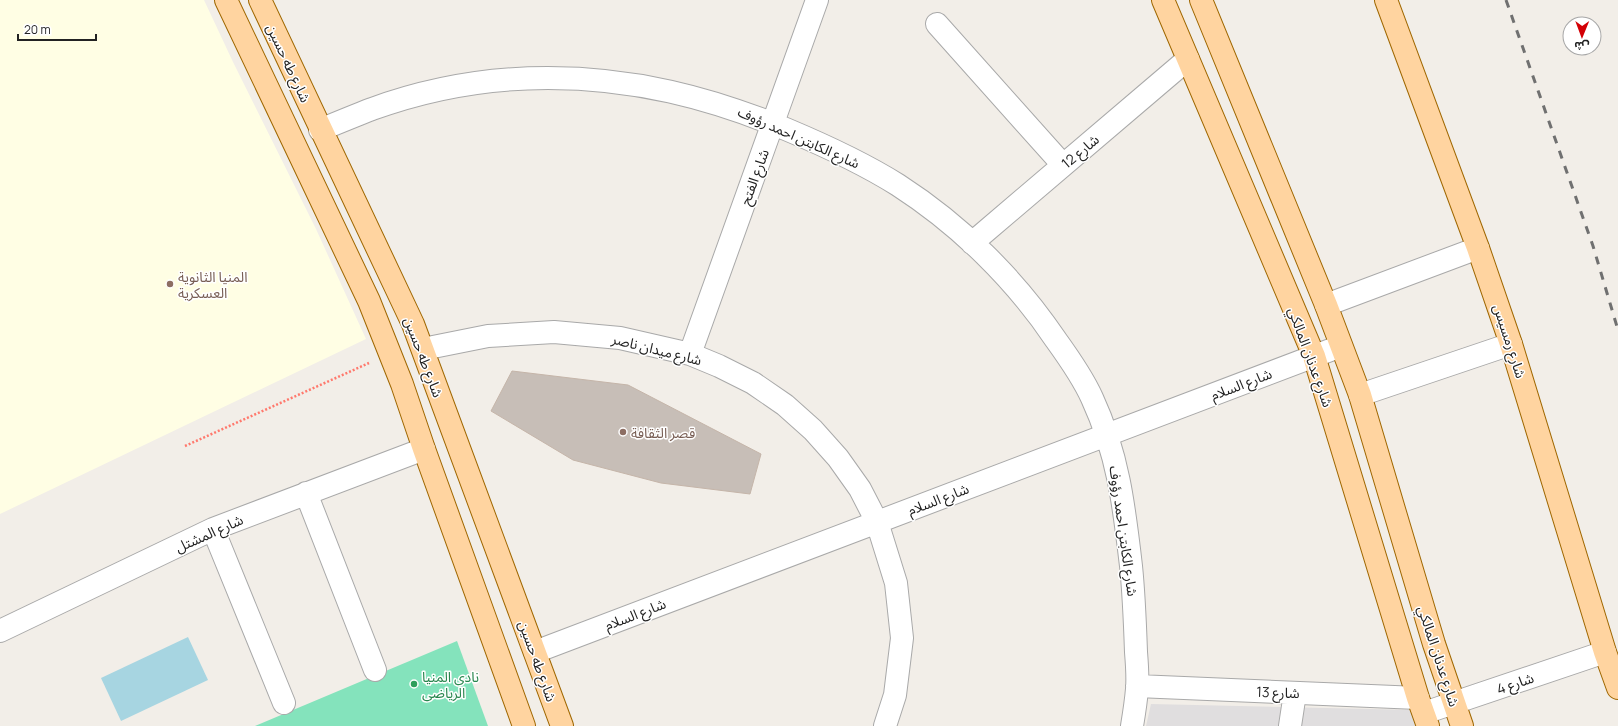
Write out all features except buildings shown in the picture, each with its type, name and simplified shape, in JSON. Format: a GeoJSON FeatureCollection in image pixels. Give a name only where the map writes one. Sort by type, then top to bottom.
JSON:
{"type":"FeatureCollection","features":[{"type":"Feature","properties":{"kind":"main road"},"geometry":{"type":"LineString","coordinates":[[226,0],[369,301],[390,354],[524,726]]}},
{"type":"Feature","properties":{"kind":"main road","name":"شارع طه حسين"},"geometry":{"type":"LineString","coordinates":[[260,0],[320,130],[413,324],[562,726]]}},
{"type":"Feature","properties":{"kind":"main road","name":"شارع عدنان المالكي"},"geometry":{"type":"LineString","coordinates":[[1163,0],[1314,356],[1424,712]]}},
{"type":"Feature","properties":{"kind":"main road","name":"شارع عدنان المالكي"},"geometry":{"type":"LineString","coordinates":[[1201,0],[1326,306],[1360,395],[1434,644],[1462,726]]}},
{"type":"Feature","properties":{"kind":"main road","name":"شارع رمسيس"},"geometry":{"type":"LineString","coordinates":[[1386,0],[1478,248],[1511,344],[1618,688]]}},
{"type":"Feature","properties":{"kind":"main road"},"geometry":{"type":"LineString","coordinates":[[424,449],[455,439]]}},
{"type":"Feature","properties":{"kind":"street","name":"شارع الفتح"},"geometry":{"type":"LineString","coordinates":[[690,354],[817,0]]}},
{"type":"Feature","properties":{"kind":"street"},"geometry":{"type":"LineString","coordinates":[[937,24],[1063,165]]}},
{"type":"Feature","properties":{"kind":"street","name":"شارع 12"},"geometry":{"type":"LineString","coordinates":[[972,243],[1188,59]]}},
{"type":"Feature","properties":{"kind":"street","name":"شارع الكابتن احمد رؤوف"},"geometry":{"type":"LineString","coordinates":[[320,130],[374,108],[430,92],[488,82],[546,78],[605,80],[663,89],[719,103],[773,123],[859,162],[899,186],[936,212],[972,243],[1006,276],[1038,314],[1091,394],[1108,434],[1119,478],[1126,519],[1134,602],[1138,686],[1132,726]]}},
{"type":"Feature","properties":{"kind":"street"},"geometry":{"type":"LineString","coordinates":[[1326,306],[1478,248]]}},
{"type":"Feature","properties":{"kind":"street","name":"شارع ميدان ناصر"},"geometry":{"type":"LineString","coordinates":[[423,349],[488,336],[554,332],[620,338],[690,354],[719,366],[753,383],[785,405],[813,430],[843,464],[860,489],[877,522],[896,583],[902,638],[895,695],[885,726]]}},
{"type":"Feature","properties":{"kind":"street"},"geometry":{"type":"LineString","coordinates":[[1360,395],[1511,344]]}},
{"type":"Feature","properties":{"kind":"street","name":"شارع السلام"},"geometry":{"type":"LineString","coordinates":[[535,652],[1341,346]]}},
{"type":"Feature","properties":{"kind":"street","name":"شارع المشتل"},"geometry":{"type":"LineString","coordinates":[[0,631],[213,529],[424,449]]}},
{"type":"Feature","properties":{"kind":"street"},"geometry":{"type":"LineString","coordinates":[[306,493],[375,670]]}},
{"type":"Feature","properties":{"kind":"street"},"geometry":{"type":"LineString","coordinates":[[213,529],[284,703]]}},
{"type":"Feature","properties":{"kind":"street","name":"شارع 4"},"geometry":{"type":"LineString","coordinates":[[1424,712],[1606,652]]}},
{"type":"Feature","properties":{"kind":"street","name":"شارع 13"},"geometry":{"type":"LineString","coordinates":[[1138,686],[1295,693],[1424,712]]}},
{"type":"Feature","properties":{"kind":"street"},"geometry":{"type":"LineString","coordinates":[[1290,726],[1295,693]]}},
{"type":"Feature","properties":{"kind":"path"},"geometry":{"type":"LineString","coordinates":[[185,446],[390,354]]}},
{"type":"Feature","properties":{"kind":"shaded area","name":"المنيا الثانوية العسكرية"},"geometry":{"type":"Polygon","coordinates":[[[0,0],[204,0],[316,229],[366,339],[0,514],[0,0]]]}},
{"type":"Feature","properties":{"kind":"shaded area"},"geometry":{"type":"Polygon","coordinates":[[[1151,704],[1417,710],[1422,726],[1146,726],[1151,704]]]}},
{"type":"Feature","properties":{"kind":"green space","name":"نادى المنيا الرياضى"},"geometry":{"type":"Polygon","coordinates":[[[457,641],[488,726],[255,726],[457,641]]]}},
{"type":"Feature","properties":{"kind":"water"},"geometry":{"type":"Polygon","coordinates":[[[188,637],[208,680],[121,721],[101,678],[188,637]]]}},
{"type":"Feature","properties":{"kind":"railway"},"geometry":{"type":"LineString","coordinates":[[1506,0],[1593,246],[1618,330]]}},
{"type":"Feature","properties":{"kind":"place","name":"المنيا الثانوية العسكرية"},"geometry":{"type":"Point","coordinates":[170,284]}},
{"type":"Feature","properties":{"kind":"place","name":"قصر الثقافة"},"geometry":{"type":"Point","coordinates":[623,432]}},
{"type":"Feature","properties":{"kind":"place","name":"نادى المنيا الرياضى"},"geometry":{"type":"Point","coordinates":[414,684]}}]}
